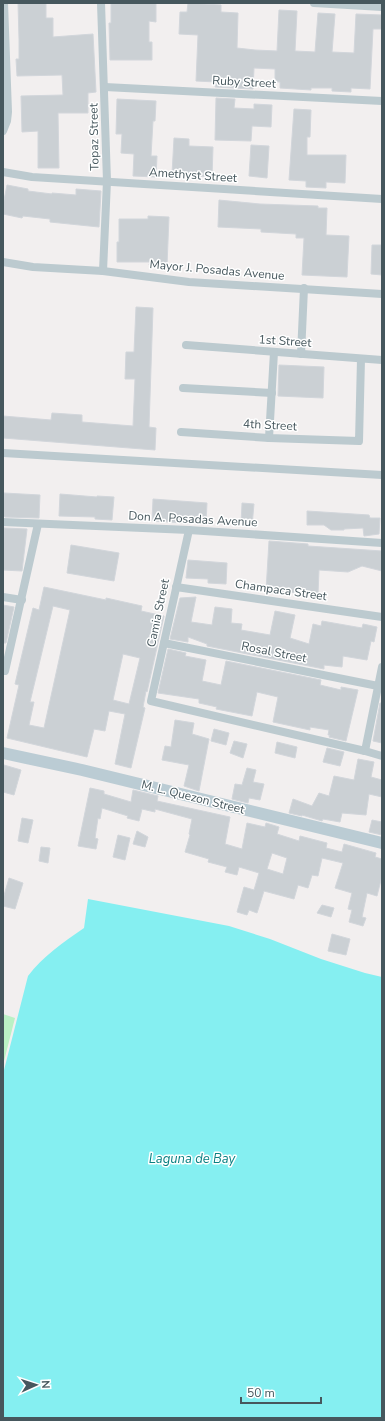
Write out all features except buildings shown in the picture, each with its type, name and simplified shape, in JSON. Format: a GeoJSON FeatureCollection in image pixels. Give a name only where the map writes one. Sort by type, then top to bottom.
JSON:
{"type":"FeatureCollection","features":[{"type":"Feature","properties":{"kind":"main road","name":"M. L. Quezon Street"},"geometry":{"type":"LineString","coordinates":[[3,753],[82,770],[382,843]]}},
{"type":"Feature","properties":{"kind":"street"},"geometry":{"type":"LineString","coordinates":[[3,132],[7,121],[8,112],[4,3]]}},
{"type":"Feature","properties":{"kind":"street","name":"Topaz Street"},"geometry":{"type":"LineString","coordinates":[[101,3],[107,181],[103,270]]}},
{"type":"Feature","properties":{"kind":"street"},"geometry":{"type":"LineString","coordinates":[[314,3],[382,7]]}},
{"type":"Feature","properties":{"kind":"street","name":"Ruby Street"},"geometry":{"type":"LineString","coordinates":[[105,87],[382,101]]}},
{"type":"Feature","properties":{"kind":"street","name":"Amethyst Street"},"geometry":{"type":"LineString","coordinates":[[3,172],[32,177],[382,199]]}},
{"type":"Feature","properties":{"kind":"street","name":"Mayor J. Posadas Avenue"},"geometry":{"type":"LineString","coordinates":[[3,262],[34,267],[103,270],[189,282],[382,294]]}},
{"type":"Feature","properties":{"kind":"street"},"geometry":{"type":"LineString","coordinates":[[301,354],[304,288]]}},
{"type":"Feature","properties":{"kind":"street","name":"1st Street"},"geometry":{"type":"LineString","coordinates":[[186,346],[382,360]]}},
{"type":"Feature","properties":{"kind":"street"},"geometry":{"type":"LineString","coordinates":[[269,438],[274,352]]}},
{"type":"Feature","properties":{"kind":"street","name":"4th Street"},"geometry":{"type":"LineString","coordinates":[[181,432],[269,438],[359,441],[361,359]]}},
{"type":"Feature","properties":{"kind":"street"},"geometry":{"type":"LineString","coordinates":[[183,388],[272,393]]}},
{"type":"Feature","properties":{"kind":"street"},"geometry":{"type":"LineString","coordinates":[[3,453],[382,475]]}},
{"type":"Feature","properties":{"kind":"street","name":"Don A. Posadas Avenue"},"geometry":{"type":"LineString","coordinates":[[3,522],[189,530],[382,543]]}},
{"type":"Feature","properties":{"kind":"street"},"geometry":{"type":"LineString","coordinates":[[4,671],[22,600],[38,524]]}},
{"type":"Feature","properties":{"kind":"street","name":"Camia Street"},"geometry":{"type":"LineString","coordinates":[[189,530],[151,701],[365,751]]}},
{"type":"Feature","properties":{"kind":"street","name":"Champaca Street"},"geometry":{"type":"LineString","coordinates":[[176,587],[382,617]]}},
{"type":"Feature","properties":{"kind":"street"},"geometry":{"type":"LineString","coordinates":[[3,597],[22,600]]}},
{"type":"Feature","properties":{"kind":"street","name":"Rosal Street"},"geometry":{"type":"LineString","coordinates":[[164,643],[378,686]]}},
{"type":"Feature","properties":{"kind":"street"},"geometry":{"type":"LineString","coordinates":[[382,667],[365,751],[382,756]]}},
{"type":"Feature","properties":{"kind":"green space"},"geometry":{"type":"Polygon","coordinates":[[[3,1014],[15,1018],[3,1065],[3,1014]]]}},
{"type":"Feature","properties":{"kind":"water","name":"Laguna de Bay"},"geometry":{"type":"Polygon","coordinates":[[[88,899],[229,926],[270,939],[321,959],[382,977],[382,1418],[3,1418],[3,1074],[28,976],[61,944],[84,928],[88,899]]]}}]}
